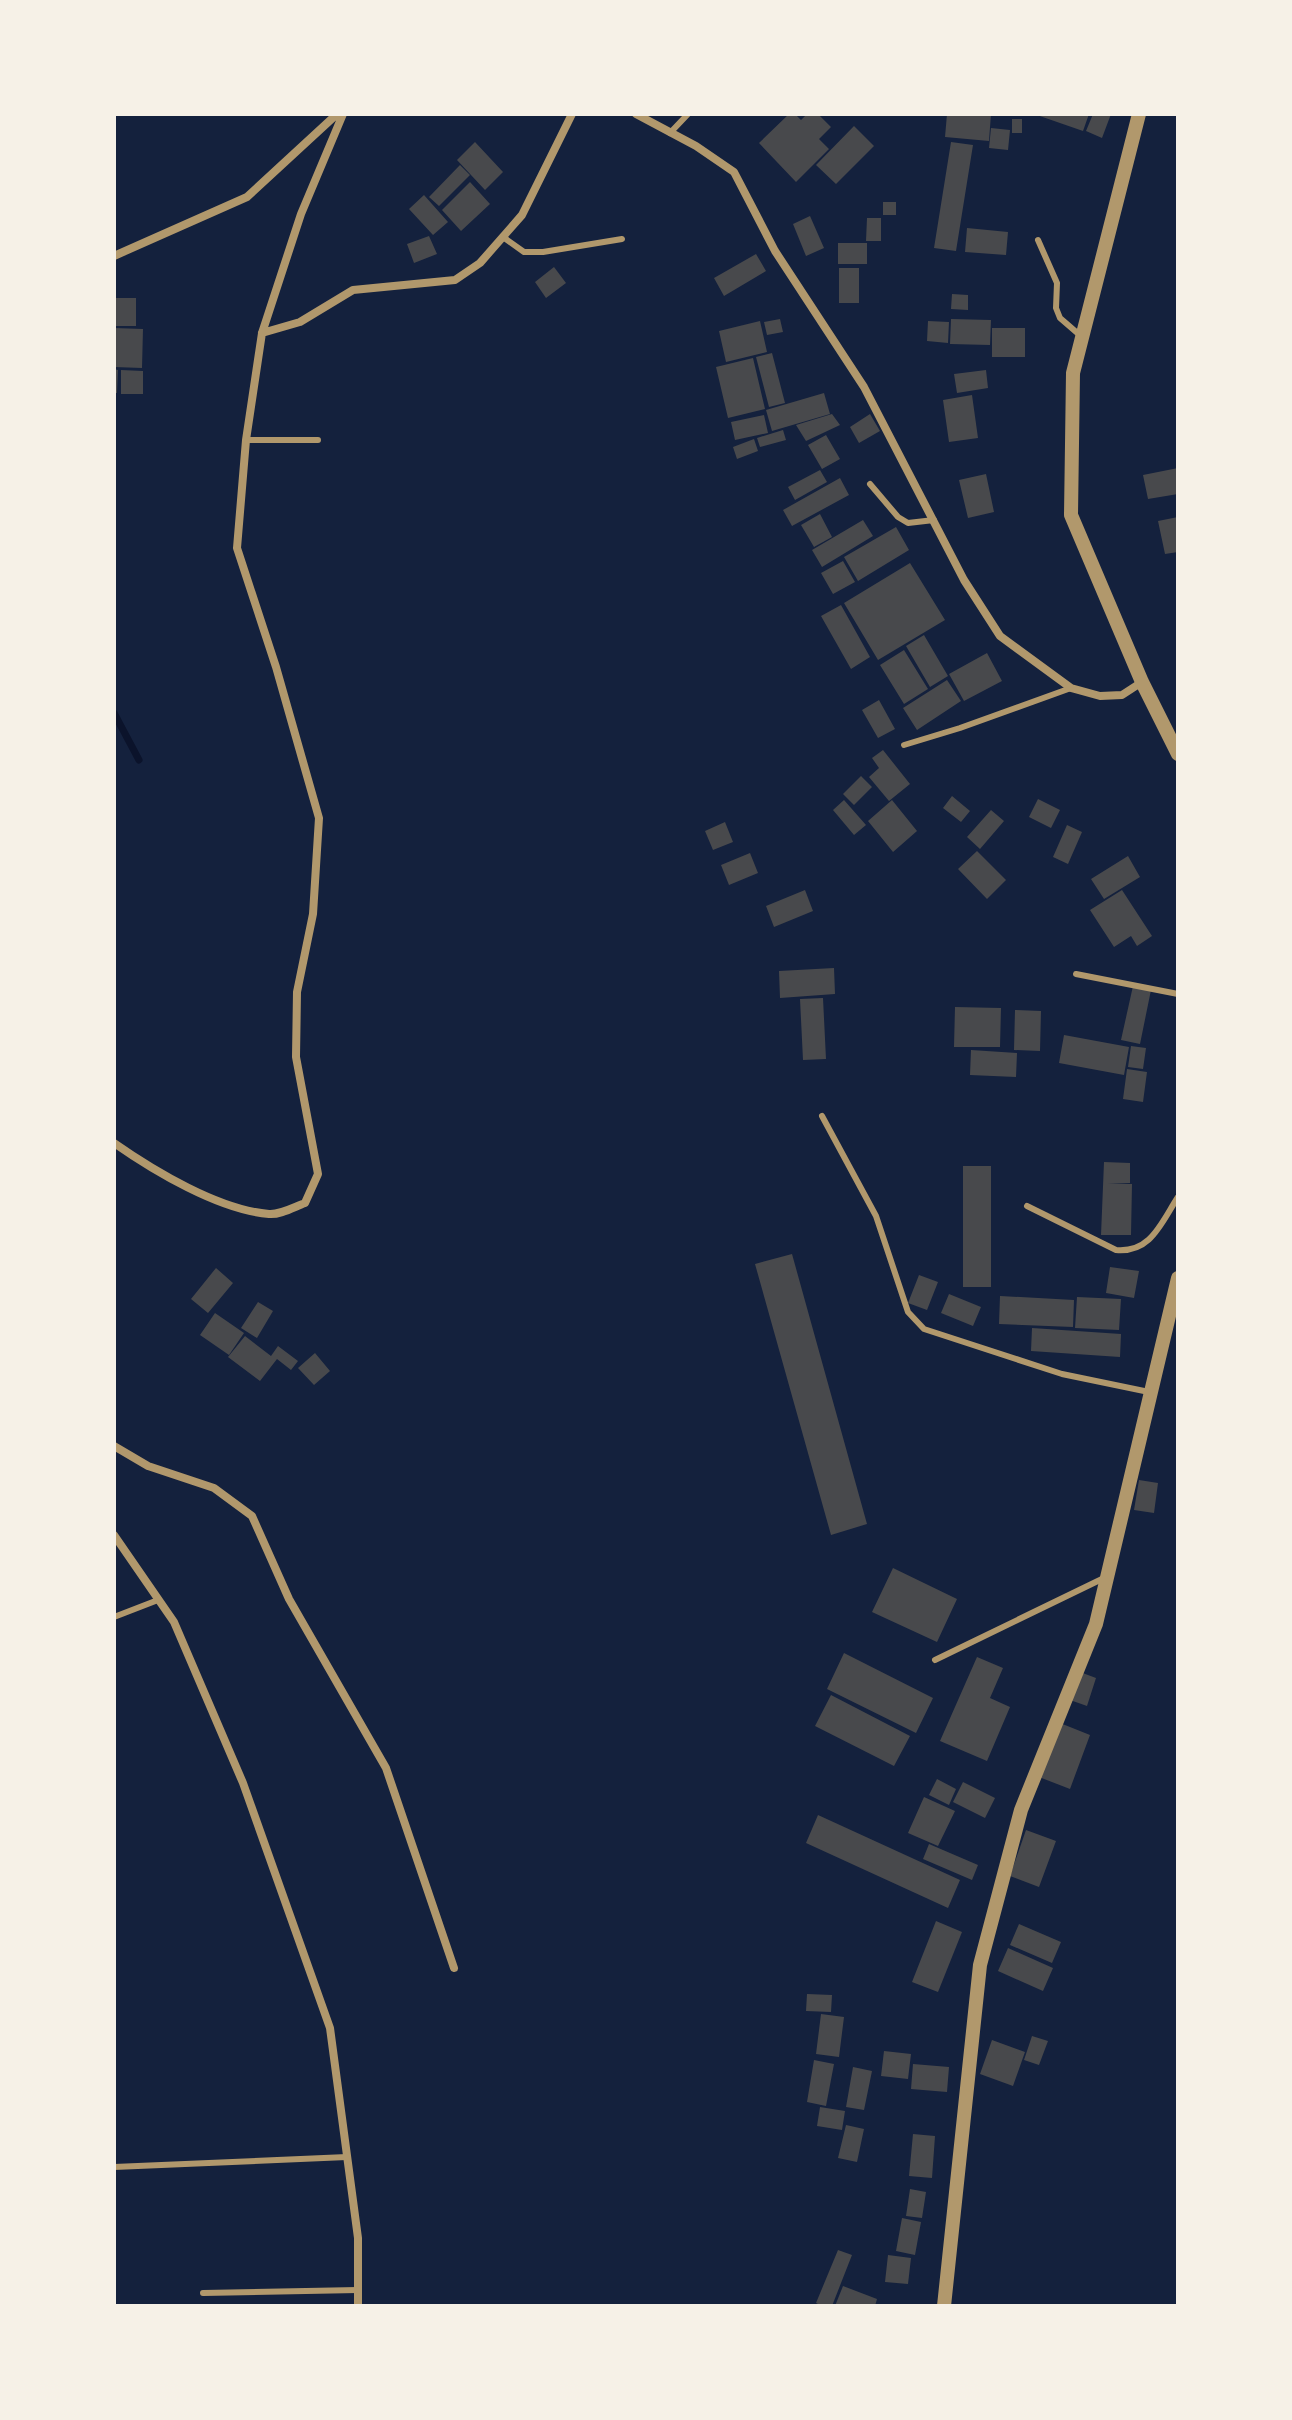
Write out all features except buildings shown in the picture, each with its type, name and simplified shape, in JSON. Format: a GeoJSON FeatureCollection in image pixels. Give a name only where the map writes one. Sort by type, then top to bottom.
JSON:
{"type":"FeatureCollection","features":[{"type":"Feature","properties":{"kind":"street"},"geometry":{"type":"LineString","coordinates":[[114,256],[247,197],[340,114]]}},
{"type":"Feature","properties":{"kind":"street"},"geometry":{"type":"LineString","coordinates":[[114,1143],[150,1168],[206,1195],[271,1215],[305,1203],[318,1174],[296,1057],[297,992],[313,914],[319,818],[276,667],[237,548],[246,440],[262,333],[301,214],[340,114]]}},
{"type":"Feature","properties":{"kind":"street"},"geometry":{"type":"LineString","coordinates":[[262,333],[300,322],[353,290],[455,280],[480,263],[522,215],[572,114]]}},
{"type":"Feature","properties":{"kind":"street"},"geometry":{"type":"LineString","coordinates":[[636,114],[734,172],[775,251],[864,387],[964,580],[1000,636],[1071,688],[1100,696],[1122,695],[1142,682]]}},
{"type":"Feature","properties":{"kind":"street"},"geometry":{"type":"LineString","coordinates":[[1139,114],[1073,373],[1071,515],[1142,682],[1174,737],[1178,754]]}},
{"type":"Feature","properties":{"kind":"street"},"geometry":{"type":"LineString","coordinates":[[944,2306],[980,1965],[1021,1810],[1096,1624],[1178,1278]]}},
{"type":"Feature","properties":{"kind":"street"},"geometry":{"type":"LineString","coordinates":[[114,1446],[148,1466],[214,1488],[252,1516],[289,1599],[386,1768],[454,1968]]}},
{"type":"Feature","properties":{"kind":"street"},"geometry":{"type":"LineString","coordinates":[[114,1535],[174,1622],[243,1783],[330,2028],[358,2238],[358,2306]]}},
{"type":"Feature","properties":{"kind":"lane"},"geometry":{"type":"LineString","coordinates":[[670,133],[688,114]]}},
{"type":"Feature","properties":{"kind":"lane"},"geometry":{"type":"LineString","coordinates":[[503,237],[524,252],[543,252],[622,239]]}},
{"type":"Feature","properties":{"kind":"lane"},"geometry":{"type":"LineString","coordinates":[[1038,240],[1057,283],[1056,308],[1060,318],[1082,337]]}},
{"type":"Feature","properties":{"kind":"lane"},"geometry":{"type":"LineString","coordinates":[[246,440],[318,440]]}},
{"type":"Feature","properties":{"kind":"lane"},"geometry":{"type":"LineString","coordinates":[[870,484],[898,517],[908,523],[934,520]]}},
{"type":"Feature","properties":{"kind":"lane"},"geometry":{"type":"LineString","coordinates":[[904,745],[1071,688]]}},
{"type":"Feature","properties":{"kind":"lane"},"geometry":{"type":"LineString","coordinates":[[1076,974],[1178,994]]}},
{"type":"Feature","properties":{"kind":"lane"},"geometry":{"type":"LineString","coordinates":[[822,1116],[876,1216],[908,1312],[924,1329],[1062,1374],[1152,1392]]}},
{"type":"Feature","properties":{"kind":"lane"},"geometry":{"type":"LineString","coordinates":[[1027,1206],[1116,1250],[1130,1251],[1145,1245],[1178,1197]]}},
{"type":"Feature","properties":{"kind":"lane"},"geometry":{"type":"LineString","coordinates":[[935,1660],[1107,1576]]}},
{"type":"Feature","properties":{"kind":"lane"},"geometry":{"type":"LineString","coordinates":[[114,1617],[158,1600]]}},
{"type":"Feature","properties":{"kind":"lane"},"geometry":{"type":"LineString","coordinates":[[114,2167],[347,2157]]}},
{"type":"Feature","properties":{"kind":"lane"},"geometry":{"type":"LineString","coordinates":[[203,2293],[358,2290]]}},
{"type":"Feature","properties":{"kind":"waterway"},"geometry":{"type":"LineString","coordinates":[[114,713],[139,760]]}}]}
